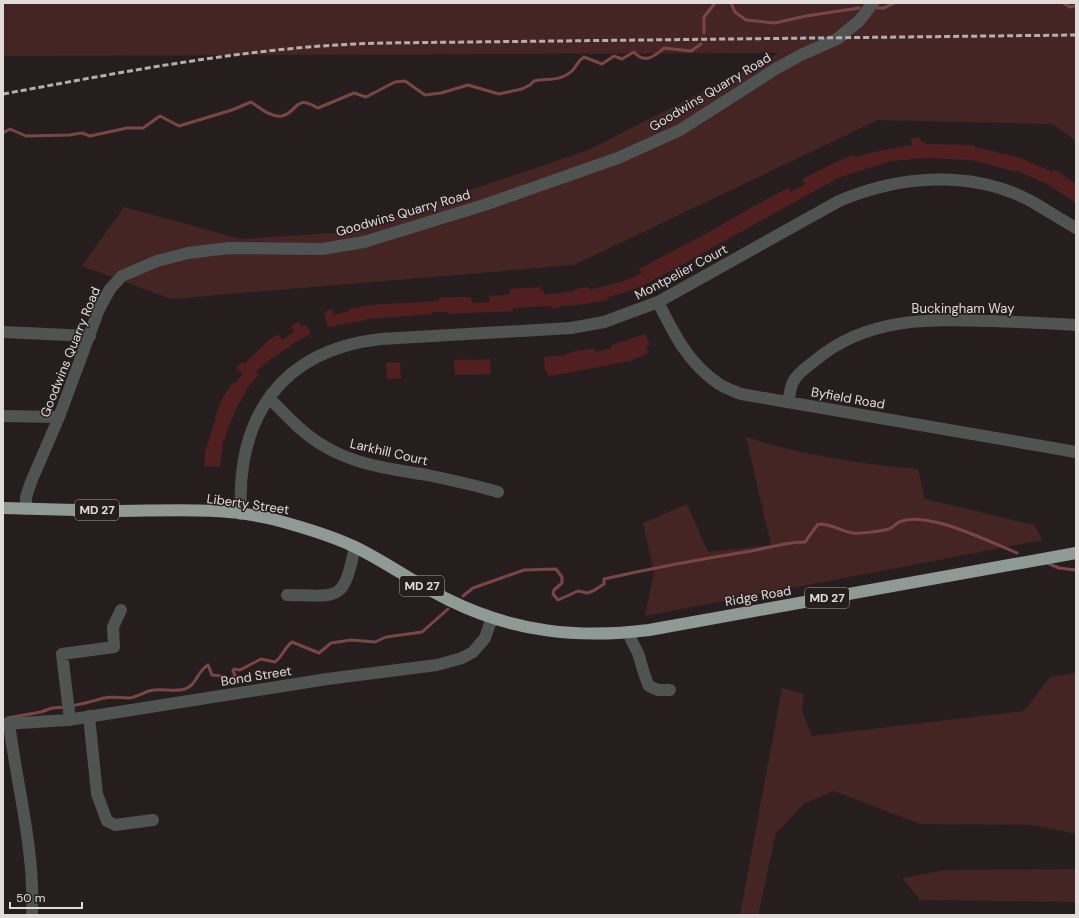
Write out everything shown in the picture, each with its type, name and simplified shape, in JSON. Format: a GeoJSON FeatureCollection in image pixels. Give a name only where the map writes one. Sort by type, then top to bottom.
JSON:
{"type":"FeatureCollection","features":[{"type":"Feature","properties":{"kind":"highway","name":"Liberty Street"},"geometry":{"type":"LineString","coordinates":[[3,508],[192,510],[241,514],[273,519],[298,526],[355,547],[428,590],[492,618]]}},
{"type":"Feature","properties":{"kind":"highway","name":"Ridge Road"},"geometry":{"type":"LineString","coordinates":[[492,618],[510,624],[556,632],[596,634],[629,632],[1076,553]]}},
{"type":"Feature","properties":{"kind":"street","name":"Goodwins Quarry Road"},"geometry":{"type":"LineString","coordinates":[[26,509],[26,497],[30,482],[59,417],[99,309],[110,289],[118,279],[136,268],[157,260],[195,252],[229,248],[322,249],[364,242],[484,205],[618,158],[680,130],[777,68],[803,54],[837,39],[859,21],[873,3]]}},
{"type":"Feature","properties":{"kind":"street","name":"Montpelier Court"},"geometry":{"type":"LineString","coordinates":[[241,514],[240,476],[244,452],[254,424],[276,388],[291,374],[309,361],[326,352],[358,342],[571,328],[604,322],[658,302],[839,202],[859,193],[905,181],[928,179],[952,180],[1003,189],[1028,200],[1076,228]]}},
{"type":"Feature","properties":{"kind":"street","name":"Byfield Road"},"geometry":{"type":"LineString","coordinates":[[658,302],[679,344],[700,368],[719,385],[741,394],[1076,452]]}},
{"type":"Feature","properties":{"kind":"street","name":"Buckingham Way"},"geometry":{"type":"LineString","coordinates":[[788,402],[793,381],[808,366],[829,349],[850,337],[874,329],[902,322],[944,319],[1076,325]]}},
{"type":"Feature","properties":{"kind":"street"},"geometry":{"type":"LineString","coordinates":[[3,332],[90,336]]}},
{"type":"Feature","properties":{"kind":"street","name":"Larkhill Court"},"geometry":{"type":"LineString","coordinates":[[269,398],[305,432],[324,447],[343,456],[368,464],[469,483],[498,492]]}},
{"type":"Feature","properties":{"kind":"street"},"geometry":{"type":"LineString","coordinates":[[3,416],[59,417]]}},
{"type":"Feature","properties":{"kind":"street"},"geometry":{"type":"LineString","coordinates":[[287,595],[329,595],[338,592],[346,583],[355,547]]}},
{"type":"Feature","properties":{"kind":"street"},"geometry":{"type":"LineString","coordinates":[[70,716],[62,654],[114,647],[113,627],[121,610]]}},
{"type":"Feature","properties":{"kind":"street","name":"Bond Street"},"geometry":{"type":"LineString","coordinates":[[5,722],[70,716],[89,716],[327,679],[437,665],[462,658],[473,652],[485,638],[492,618]]}},
{"type":"Feature","properties":{"kind":"street"},"geometry":{"type":"LineString","coordinates":[[629,632],[630,639],[638,653],[644,678],[648,686],[658,690],[670,690]]}},
{"type":"Feature","properties":{"kind":"street"},"geometry":{"type":"LineString","coordinates":[[89,716],[97,794],[107,821],[115,825],[153,820]]}},
{"type":"Feature","properties":{"kind":"street"},"geometry":{"type":"LineString","coordinates":[[5,722],[31,859],[33,877],[32,915]]}},
{"type":"Feature","properties":{"kind":"shaded area"},"geometry":{"type":"Polygon","coordinates":[[[3,3],[1076,3],[1076,141],[1052,124],[878,120],[574,265],[171,299],[82,266],[124,207],[241,239],[347,232],[588,150],[780,53],[3,56],[3,3]]]}},
{"type":"Feature","properties":{"kind":"shaded area"},"geometry":{"type":"Polygon","coordinates":[[[746,437],[809,454],[918,469],[925,499],[1034,525],[1043,540],[645,616],[654,572],[643,523],[687,504],[708,552],[771,545],[746,437]]]}},
{"type":"Feature","properties":{"kind":"shaded area"},"geometry":{"type":"Polygon","coordinates":[[[1076,673],[1076,834],[1033,825],[920,824],[834,791],[804,804],[776,833],[758,915],[740,915],[782,688],[804,694],[802,711],[812,736],[1024,711],[1050,677],[1076,673]]]}},
{"type":"Feature","properties":{"kind":"shaded area"},"geometry":{"type":"Polygon","coordinates":[[[1076,869],[1076,902],[920,900],[902,878],[945,870],[1076,869]]]}},
{"type":"Feature","properties":{"kind":"building"},"geometry":{"type":"Polygon","coordinates":[[[920,137],[921,142],[925,142],[925,144],[974,145],[974,147],[1021,158],[1052,172],[1054,169],[1076,184],[1076,203],[1046,183],[1017,171],[1016,172],[972,160],[926,158],[891,161],[838,178],[667,273],[640,287],[607,298],[608,300],[578,305],[560,306],[560,308],[552,309],[552,306],[513,308],[513,311],[448,314],[448,312],[432,312],[432,314],[370,319],[328,327],[324,312],[332,309],[334,315],[349,311],[348,309],[370,305],[439,301],[439,298],[454,297],[471,297],[472,303],[490,302],[489,296],[510,294],[510,289],[541,287],[541,291],[544,291],[544,295],[575,291],[575,289],[589,287],[589,290],[621,282],[642,273],[639,269],[711,231],[750,208],[788,188],[791,192],[805,184],[802,179],[838,161],[854,155],[855,157],[912,145],[911,138],[920,137]]]}},
{"type":"Feature","properties":{"kind":"building"},"geometry":{"type":"Polygon","coordinates":[[[299,322],[302,327],[306,325],[311,334],[291,344],[292,345],[268,361],[256,372],[259,374],[245,391],[246,392],[237,407],[223,441],[220,467],[204,466],[205,452],[222,399],[232,383],[234,384],[243,374],[236,368],[242,362],[244,364],[269,340],[279,334],[282,340],[294,332],[291,326],[299,322]]]}},
{"type":"Feature","properties":{"kind":"building"},"geometry":{"type":"Polygon","coordinates":[[[645,334],[650,345],[646,347],[648,353],[630,361],[557,375],[548,376],[548,372],[545,372],[544,357],[567,355],[567,353],[594,348],[595,352],[612,348],[611,345],[645,334]]]}},
{"type":"Feature","properties":{"kind":"building"},"geometry":{"type":"Polygon","coordinates":[[[490,359],[491,374],[455,375],[454,360],[490,359]]]}},
{"type":"Feature","properties":{"kind":"building"},"geometry":{"type":"Polygon","coordinates":[[[400,362],[401,378],[387,379],[386,363],[400,362]]]}},
{"type":"Feature","properties":{"kind":"waterway"},"geometry":{"type":"LineString","coordinates":[[704,33],[704,17],[715,3]]}},
{"type":"Feature","properties":{"kind":"waterway"},"geometry":{"type":"LineString","coordinates":[[731,3],[735,12],[746,20],[775,23],[806,16],[859,8]]}},
{"type":"Feature","properties":{"kind":"waterway"},"geometry":{"type":"LineString","coordinates":[[878,8],[884,8],[894,3]]}},
{"type":"Feature","properties":{"kind":"waterway"},"geometry":{"type":"LineString","coordinates":[[1063,3],[1070,7],[1076,6]]}},
{"type":"Feature","properties":{"kind":"waterway"},"geometry":{"type":"LineString","coordinates":[[3,133],[10,129],[26,136],[69,135],[82,133],[90,136],[127,128],[143,128],[160,116],[179,126],[232,110],[251,102],[269,114],[282,116],[288,114],[300,103],[310,104],[318,108],[354,93],[366,97],[395,82],[405,81],[425,95],[441,93],[468,85],[499,94],[522,89],[534,81],[563,77],[572,71],[584,57],[602,64],[614,56],[622,59],[634,52],[642,58],[649,58],[664,48],[691,51],[701,44]]}},
{"type":"Feature","properties":{"kind":"waterway"},"geometry":{"type":"LineString","coordinates":[[463,596],[473,588],[524,570],[556,569],[562,577],[562,583],[554,590],[553,594],[558,600],[578,591],[587,593],[593,591],[604,584],[604,579],[784,544],[805,542],[818,524],[828,525],[848,532],[860,533],[889,529],[902,521],[914,519],[928,521],[944,524],[1017,553]]}},
{"type":"Feature","properties":{"kind":"waterway"},"geometry":{"type":"LineString","coordinates":[[1047,563],[1059,568],[1076,570]]}},
{"type":"Feature","properties":{"kind":"waterway"},"geometry":{"type":"LineString","coordinates":[[71,706],[107,697],[129,698],[154,690],[185,689],[195,681],[201,671],[208,665],[212,675],[221,676],[225,679],[233,678],[235,675],[233,671],[234,669],[240,670],[261,659],[275,662],[292,642],[319,653],[331,643],[351,640],[375,642],[386,637],[422,632],[448,609]]}},
{"type":"Feature","properties":{"kind":"waterway"},"geometry":{"type":"LineString","coordinates":[[7,718],[41,712],[52,708],[66,707]]}},
{"type":"Feature","properties":{"kind":"railway"},"geometry":{"type":"LineString","coordinates":[[3,94],[239,54],[335,45],[383,43],[1076,35]]}}]}
